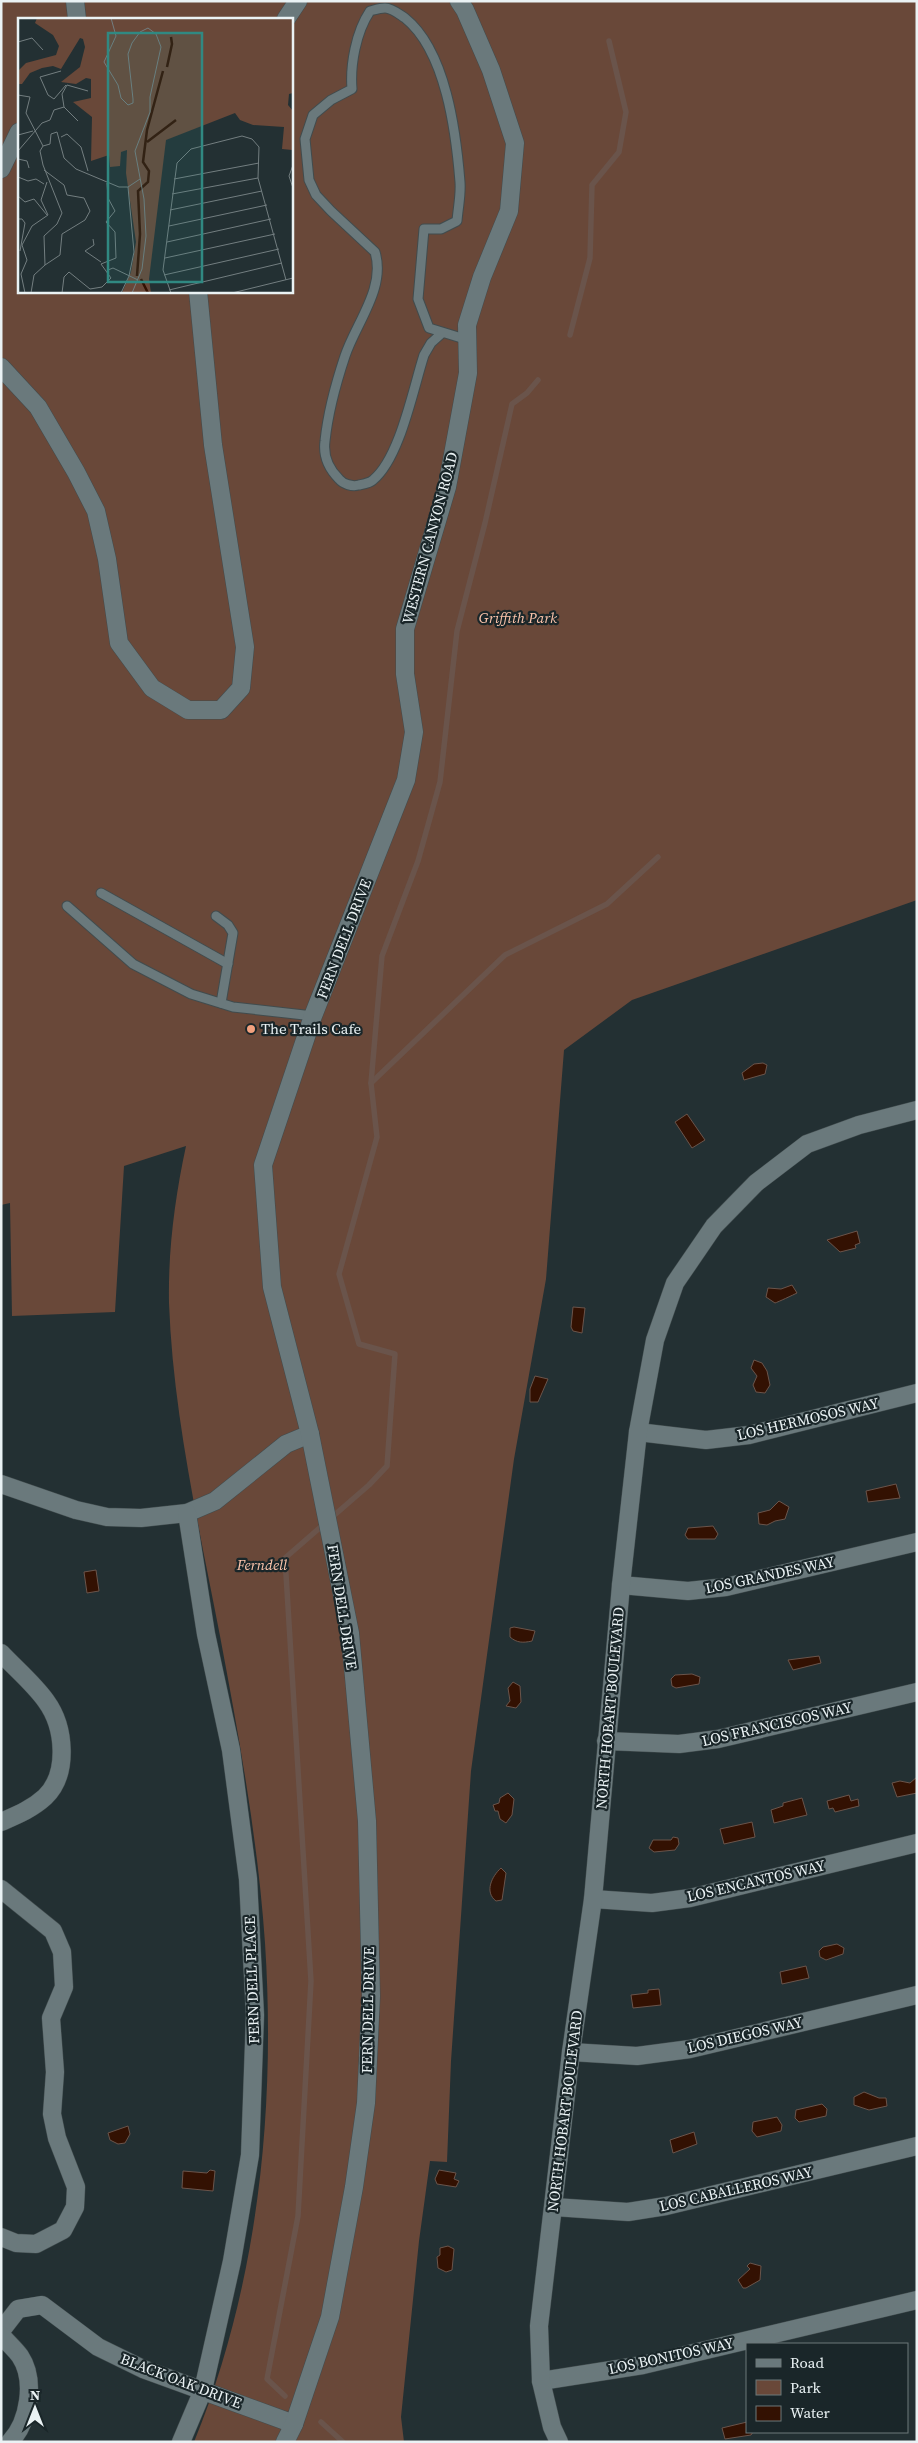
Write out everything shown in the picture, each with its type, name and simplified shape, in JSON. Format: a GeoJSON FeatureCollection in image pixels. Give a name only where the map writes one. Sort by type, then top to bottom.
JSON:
{"type":"FeatureCollection","features":[{"type":"Feature","properties":{"kind":"street"},"geometry":{"type":"LineString","coordinates":[[75,1],[77,18]]}},
{"type":"Feature","properties":{"kind":"street"},"geometry":{"type":"LineString","coordinates":[[287,18],[298,1]]}},
{"type":"Feature","properties":{"kind":"street","name":"WESTERN CANYON ROAD"},"geometry":{"type":"LineString","coordinates":[[379,848],[406,780],[414,732],[405,674],[405,629],[447,487],[468,373],[468,325],[482,277],[508,211],[516,143],[491,70],[465,10],[459,1]]}},
{"type":"Feature","properties":{"kind":"street"},"geometry":{"type":"LineString","coordinates":[[1,169],[18,134]]}},
{"type":"Feature","properties":{"kind":"street"},"geometry":{"type":"LineString","coordinates":[[1,367],[38,407],[76,472],[96,511],[107,560],[119,643],[152,688],[188,710],[221,710],[242,688],[245,647],[213,446],[198,292]]}},
{"type":"Feature","properties":{"kind":"street","name":"FERN DELL DRIVE"},"geometry":{"type":"LineString","coordinates":[[285,2442],[294,2424],[330,2317],[354,2186],[366,2103],[371,1996],[367,1820],[350,1633],[310,1434],[272,1287],[263,1164],[313,1016],[379,848]]}},
{"type":"Feature","properties":{"kind":"street","name":"NORTH HOBART BOULEVARD"},"geometry":{"type":"LineString","coordinates":[[559,2442],[552,2427],[541,2381],[539,2326],[572,2052],[593,1899],[621,1585],[638,1432],[655,1340],[675,1283],[714,1226],[756,1183],[807,1144],[859,1125],[917,1110]]}},
{"type":"Feature","properties":{"kind":"street","name":"LOS HERMOSOS WAY"},"geometry":{"type":"LineString","coordinates":[[638,1432],[706,1440],[749,1435],[917,1393]]}},
{"type":"Feature","properties":{"kind":"street"},"geometry":{"type":"LineString","coordinates":[[1,1484],[76,1510],[106,1517],[141,1518],[187,1514],[215,1501],[286,1444],[310,1434]]}},
{"type":"Feature","properties":{"kind":"street","name":"FERN DELL PLACE"},"geometry":{"type":"LineString","coordinates":[[181,2442],[203,2390],[232,2261],[250,2155],[255,2015],[248,1880],[231,1750],[206,1634],[187,1514]]}},
{"type":"Feature","properties":{"kind":"street","name":"LOS GRANDES WAY"},"geometry":{"type":"LineString","coordinates":[[621,1585],[688,1591],[726,1587],[917,1542]]}},
{"type":"Feature","properties":{"kind":"street"},"geometry":{"type":"LineString","coordinates":[[1,1653],[47,1702],[58,1726],[62,1747],[59,1778],[46,1797],[27,1811],[1,1822]]}},
{"type":"Feature","properties":{"kind":"street","name":"LOS FRANCISCOS WAY"},"geometry":{"type":"LineString","coordinates":[[606,1741],[679,1744],[718,1739],[917,1692]]}},
{"type":"Feature","properties":{"kind":"street","name":"LOS ENCANTOS WAY"},"geometry":{"type":"LineString","coordinates":[[593,1899],[652,1903],[690,1898],[917,1843]]}},
{"type":"Feature","properties":{"kind":"street"},"geometry":{"type":"LineString","coordinates":[[1,1889],[53,1931],[62,1952],[64,1987],[51,2018],[55,2072],[52,2114],[57,2138],[76,2186],[75,2208],[63,2230],[36,2244],[16,2243],[1,2237]]}},
{"type":"Feature","properties":{"kind":"street","name":"LOS DIEGOS WAY"},"geometry":{"type":"LineString","coordinates":[[572,2052],[637,2056],[690,2049],[917,1995]]}},
{"type":"Feature","properties":{"kind":"street","name":"LOS CABALLEROS WAY"},"geometry":{"type":"LineString","coordinates":[[554,2208],[628,2212],[666,2206],[917,2146]]}},
{"type":"Feature","properties":{"kind":"street","name":"LOS BONITOS WAY"},"geometry":{"type":"LineString","coordinates":[[541,2381],[643,2364],[917,2300]]}},
{"type":"Feature","properties":{"kind":"street","name":"BLACK OAK DRIVE"},"geometry":{"type":"LineString","coordinates":[[1,2331],[18,2309],[42,2305],[98,2347],[143,2369],[294,2424]]}},
{"type":"Feature","properties":{"kind":"street"},"geometry":{"type":"LineString","coordinates":[[1,2335],[21,2357],[28,2382],[29,2407],[15,2437],[10,2442]]}},
{"type":"Feature","properties":{"kind":"lane"},"geometry":{"type":"LineString","coordinates":[[441,334],[431,343],[424,355],[400,436],[385,468],[372,482],[356,486],[342,483],[331,471],[326,458],[324,443],[346,354],[375,286],[379,265],[375,252],[316,195],[309,180],[305,139],[313,115],[331,100],[352,89],[351,73],[363,21],[370,11],[386,8],[397,12],[413,25],[425,39],[437,61],[447,98],[460,184],[457,221],[441,229],[424,229],[418,299],[429,328],[441,334],[468,340]]}},
{"type":"Feature","properties":{"kind":"lane"},"geometry":{"type":"LineString","coordinates":[[101,892],[228,964]]}},
{"type":"Feature","properties":{"kind":"lane"},"geometry":{"type":"LineString","coordinates":[[68,906],[133,964],[191,994],[221,1003],[261,1011],[313,1016]]}},
{"type":"Feature","properties":{"kind":"lane"},"geometry":{"type":"LineString","coordinates":[[216,916],[228,924],[233,933],[221,1003]]}},
{"type":"Feature","properties":{"kind":"green space","name":"Griffith Park"},"geometry":{"type":"Polygon","coordinates":[[[1,1],[917,1],[917,900],[632,1000],[564,1050],[546,1279],[514,1459],[471,1771],[451,2061],[447,2162],[430,2161],[419,2241],[401,2417],[404,2442],[194,2442],[216,2383],[234,2322],[258,2197],[268,2069],[268,2006],[262,1904],[253,1827],[234,1712],[188,1470],[171,1345],[169,1283],[171,1243],[186,1146],[124,1166],[115,1312],[12,1316],[10,1203],[1,1205],[1,1]]]}},
{"type":"Feature","properties":{"kind":"water"},"geometry":{"type":"Polygon","coordinates":[[[763,1063],[767,1065],[765,1074],[744,1080],[742,1073],[754,1064],[763,1063]]]}},
{"type":"Feature","properties":{"kind":"water"},"geometry":{"type":"Polygon","coordinates":[[[687,1114],[705,1140],[692,1148],[675,1122],[687,1114]]]}},
{"type":"Feature","properties":{"kind":"water"},"geometry":{"type":"Polygon","coordinates":[[[857,1231],[860,1243],[855,1245],[856,1248],[840,1252],[827,1240],[857,1231]]]}},
{"type":"Feature","properties":{"kind":"water"},"geometry":{"type":"Polygon","coordinates":[[[792,1285],[797,1293],[775,1303],[766,1297],[768,1288],[781,1289],[792,1285]]]}},
{"type":"Feature","properties":{"kind":"water"},"geometry":{"type":"Polygon","coordinates":[[[573,1307],[585,1308],[582,1333],[573,1331],[571,1327],[573,1307]]]}},
{"type":"Feature","properties":{"kind":"water"},"geometry":{"type":"Polygon","coordinates":[[[754,1360],[762,1363],[767,1371],[770,1385],[765,1393],[756,1392],[753,1385],[757,1376],[751,1368],[754,1360]]]}},
{"type":"Feature","properties":{"kind":"water"},"geometry":{"type":"Polygon","coordinates":[[[535,1376],[548,1379],[538,1402],[530,1402],[530,1389],[535,1376]]]}},
{"type":"Feature","properties":{"kind":"water"},"geometry":{"type":"Polygon","coordinates":[[[896,1484],[900,1498],[868,1502],[866,1491],[896,1484]]]}},
{"type":"Feature","properties":{"kind":"water"},"geometry":{"type":"Polygon","coordinates":[[[779,1501],[789,1507],[785,1519],[767,1525],[759,1524],[758,1513],[770,1510],[779,1501]]]}},
{"type":"Feature","properties":{"kind":"water"},"geometry":{"type":"Polygon","coordinates":[[[713,1526],[718,1534],[715,1539],[688,1539],[685,1535],[688,1528],[713,1526]]]}},
{"type":"Feature","properties":{"kind":"water"},"geometry":{"type":"Polygon","coordinates":[[[96,1570],[99,1591],[87,1593],[84,1572],[96,1570]]]}},
{"type":"Feature","properties":{"kind":"water"},"geometry":{"type":"Polygon","coordinates":[[[510,1628],[535,1631],[532,1641],[520,1642],[510,1637],[510,1628]]]}},
{"type":"Feature","properties":{"kind":"water"},"geometry":{"type":"Polygon","coordinates":[[[819,1656],[821,1663],[793,1670],[788,1660],[819,1656]]]}},
{"type":"Feature","properties":{"kind":"water"},"geometry":{"type":"Polygon","coordinates":[[[692,1674],[700,1677],[699,1684],[676,1688],[672,1686],[671,1679],[675,1675],[692,1674]]]}},
{"type":"Feature","properties":{"kind":"water"},"geometry":{"type":"Polygon","coordinates":[[[513,1682],[520,1686],[521,1702],[516,1708],[506,1706],[510,1701],[508,1688],[513,1682]]]}},
{"type":"Feature","properties":{"kind":"water"},"geometry":{"type":"Polygon","coordinates":[[[917,1777],[917,1793],[897,1797],[892,1783],[900,1781],[910,1783],[917,1777]]]}},
{"type":"Feature","properties":{"kind":"water"},"geometry":{"type":"Polygon","coordinates":[[[508,1793],[514,1799],[512,1815],[506,1823],[500,1819],[498,1811],[495,1811],[493,1805],[499,1803],[500,1798],[508,1793]]]}},
{"type":"Feature","properties":{"kind":"water"},"geometry":{"type":"Polygon","coordinates":[[[849,1795],[851,1801],[858,1799],[859,1806],[835,1812],[833,1808],[829,1809],[827,1801],[849,1795]]]}},
{"type":"Feature","properties":{"kind":"water"},"geometry":{"type":"Polygon","coordinates":[[[802,1798],[807,1815],[774,1823],[771,1810],[783,1806],[783,1803],[802,1798]]]}},
{"type":"Feature","properties":{"kind":"water"},"geometry":{"type":"Polygon","coordinates":[[[752,1822],[755,1837],[724,1844],[720,1829],[752,1822]]]}},
{"type":"Feature","properties":{"kind":"water"},"geometry":{"type":"Polygon","coordinates":[[[673,1837],[678,1838],[679,1844],[675,1850],[654,1852],[649,1848],[653,1840],[671,1840],[673,1837]]]}},
{"type":"Feature","properties":{"kind":"water"},"geometry":{"type":"Polygon","coordinates":[[[501,1868],[506,1873],[502,1900],[496,1901],[490,1893],[490,1889],[492,1880],[501,1868]]]}},
{"type":"Feature","properties":{"kind":"water"},"geometry":{"type":"Polygon","coordinates":[[[837,1944],[844,1948],[843,1954],[826,1960],[820,1957],[819,1951],[823,1947],[837,1944]]]}},
{"type":"Feature","properties":{"kind":"water"},"geometry":{"type":"Polygon","coordinates":[[[806,1966],[809,1978],[782,1984],[780,1972],[806,1966]]]}},
{"type":"Feature","properties":{"kind":"water"},"geometry":{"type":"Polygon","coordinates":[[[659,1989],[661,2005],[633,2008],[631,1995],[648,1993],[648,1990],[659,1989]]]}},
{"type":"Feature","properties":{"kind":"water"},"geometry":{"type":"Polygon","coordinates":[[[864,2092],[879,2098],[886,2098],[887,2106],[869,2110],[854,2105],[854,2097],[864,2092]]]}},
{"type":"Feature","properties":{"kind":"water"},"geometry":{"type":"Polygon","coordinates":[[[822,2104],[827,2109],[826,2116],[799,2122],[795,2118],[796,2110],[822,2104]]]}},
{"type":"Feature","properties":{"kind":"water"},"geometry":{"type":"Polygon","coordinates":[[[777,2117],[782,2125],[781,2131],[757,2137],[752,2131],[753,2122],[777,2117]]]}},
{"type":"Feature","properties":{"kind":"water"},"geometry":{"type":"Polygon","coordinates":[[[128,2126],[130,2134],[125,2143],[118,2144],[110,2140],[108,2133],[128,2126]]]}},
{"type":"Feature","properties":{"kind":"water"},"geometry":{"type":"Polygon","coordinates":[[[694,2132],[697,2144],[673,2153],[670,2140],[694,2132]]]}},
{"type":"Feature","properties":{"kind":"water"},"geometry":{"type":"Polygon","coordinates":[[[210,2170],[215,2171],[213,2191],[182,2188],[183,2171],[207,2173],[210,2170]]]}},
{"type":"Feature","properties":{"kind":"water"},"geometry":{"type":"Polygon","coordinates":[[[439,2170],[456,2173],[454,2179],[459,2181],[456,2187],[437,2184],[435,2179],[439,2170]]]}},
{"type":"Feature","properties":{"kind":"water"},"geometry":{"type":"Polygon","coordinates":[[[448,2246],[454,2249],[452,2270],[446,2272],[438,2268],[437,2257],[440,2255],[440,2248],[448,2246]]]}},
{"type":"Feature","properties":{"kind":"water"},"geometry":{"type":"Polygon","coordinates":[[[750,2263],[761,2266],[760,2280],[743,2288],[738,2280],[750,2269],[747,2266],[750,2263]]]}},
{"type":"Feature","properties":{"kind":"water"},"geometry":{"type":"Polygon","coordinates":[[[746,2422],[746,2433],[752,2433],[751,2435],[725,2439],[722,2428],[746,2422]]]}},
{"type":"Feature","properties":{"kind":"waterway"},"geometry":{"type":"LineString","coordinates":[[570,335],[590,258],[592,185],[619,152],[626,112],[609,41]]}},
{"type":"Feature","properties":{"kind":"waterway"},"geometry":{"type":"LineString","coordinates":[[285,2396],[267,2379],[298,2216],[311,1981],[285,1558],[369,1485],[387,1466],[395,1354],[359,1344],[339,1274],[377,1137],[371,1083],[382,956],[418,861],[440,782],[457,631],[485,523],[512,404],[527,393],[538,380]]}},
{"type":"Feature","properties":{"kind":"waterway"},"geometry":{"type":"LineString","coordinates":[[371,1083],[505,955],[607,904],[658,857]]}},
{"type":"Feature","properties":{"kind":"waterway"},"geometry":{"type":"LineString","coordinates":[[321,2422],[343,2442]]}},
{"type":"Feature","properties":{"kind":"place","name":"The Trails Cafe"},"geometry":{"type":"Point","coordinates":[251,1029]}},
{"type":"Feature","properties":{"kind":"park label","name":"Ferndell"},"geometry":{"type":"Point","coordinates":[262,1565]}}]}
